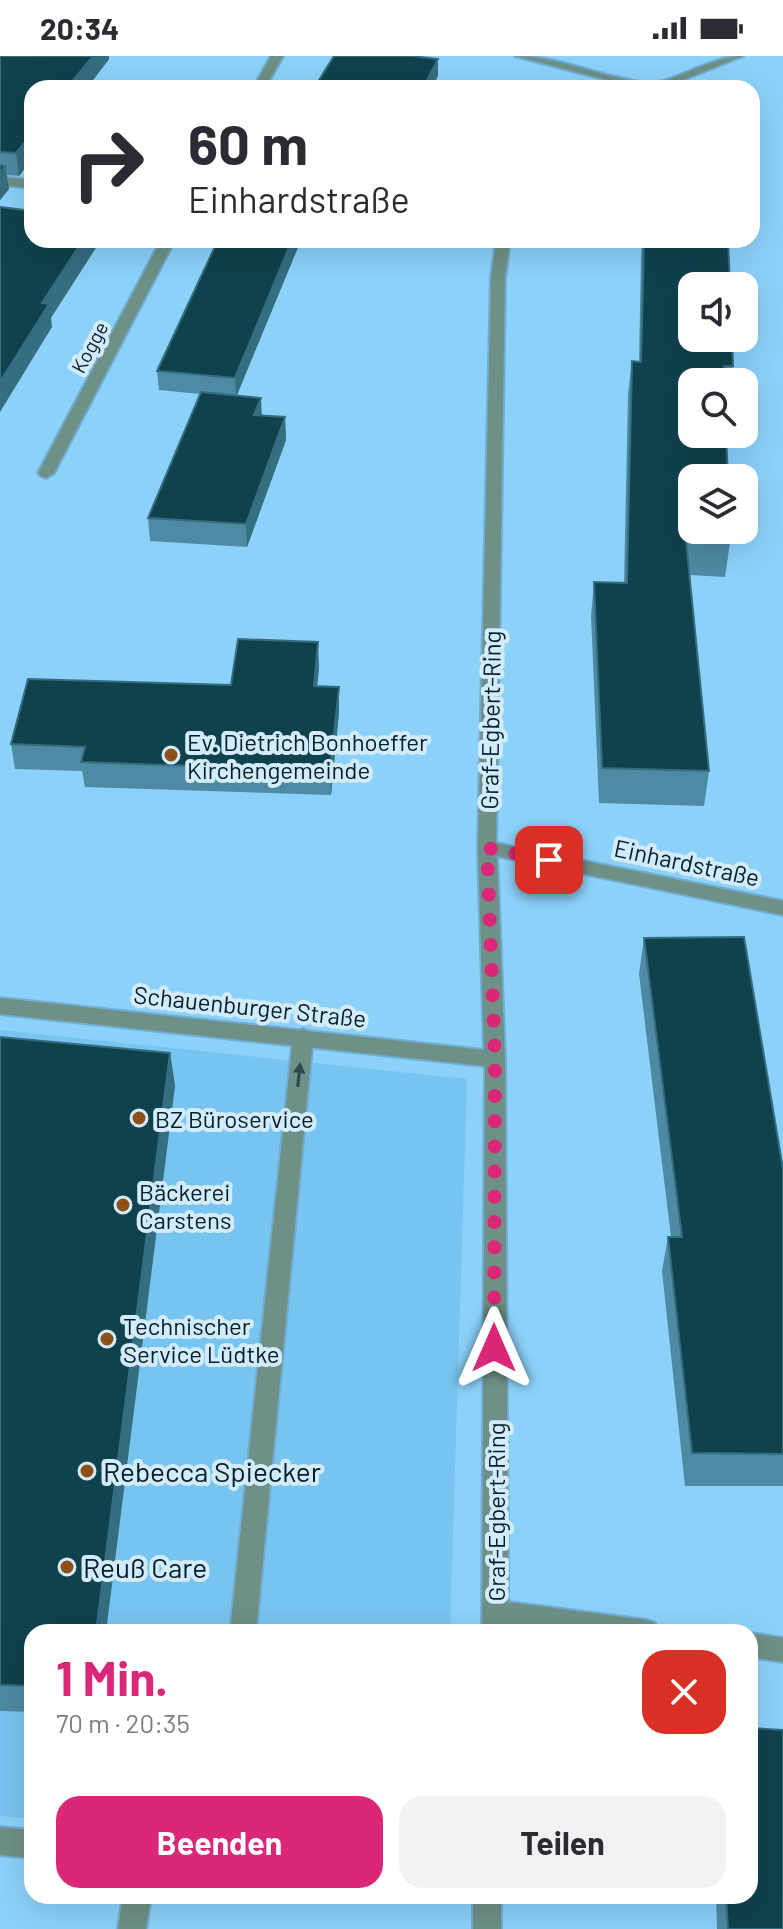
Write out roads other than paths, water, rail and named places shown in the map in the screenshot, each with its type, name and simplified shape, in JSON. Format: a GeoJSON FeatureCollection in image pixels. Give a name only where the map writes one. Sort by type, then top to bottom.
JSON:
{"type":"FeatureCollection","features":[{"type":"Feature","properties":{"kind":"street"},"geometry":{"type":"LineString","coordinates":[[264,80],[277,56]]}},
{"type":"Feature","properties":{"kind":"street"},"geometry":{"type":"LineString","coordinates":[[521,56],[620,80]]}},
{"type":"Feature","properties":{"kind":"street"},"geometry":{"type":"LineString","coordinates":[[673,80],[737,56]]}},
{"type":"Feature","properties":{"kind":"street"},"geometry":{"type":"LineString","coordinates":[[0,181],[24,183]]}},
{"type":"Feature","properties":{"kind":"street","name":"Kogge"},"geometry":{"type":"LineString","coordinates":[[46,473],[164,248]]}},
{"type":"Feature","properties":{"kind":"street","name":"Graf-Egbert-Ring"},"geometry":{"type":"LineString","coordinates":[[495,1622],[495,1059],[487,848],[498,278],[502,248]]}},
{"type":"Feature","properties":{"kind":"street","name":"Einhardstraße"},"geometry":{"type":"LineString","coordinates":[[487,848],[783,908]]}},
{"type":"Feature","properties":{"kind":"street","name":"Schauenburger Straße"},"geometry":{"type":"LineString","coordinates":[[0,1006],[495,1059]]}},
{"type":"Feature","properties":{"kind":"street"},"geometry":{"type":"LineString","coordinates":[[244,1624],[303,1037]]}},
{"type":"Feature","properties":{"kind":"street"},"geometry":{"type":"LineString","coordinates":[[495,1622],[525,1624]]}},
{"type":"Feature","properties":{"kind":"street"},"geometry":{"type":"LineString","coordinates":[[758,1646],[783,1650]]}},
{"type":"Feature","properties":{"kind":"street"},"geometry":{"type":"LineString","coordinates":[[0,1841],[24,1843]]}},
{"type":"Feature","properties":{"kind":"street"},"geometry":{"type":"LineString","coordinates":[[132,1929],[136,1904]]}},
{"type":"Feature","properties":{"kind":"street"},"geometry":{"type":"LineString","coordinates":[[487,1904],[487,1929]]}},
{"type":"Feature","properties":{"kind":"place","name":"Ev. Dietrich Bonhoeffer Kirchengemeinde"},"geometry":{"type":"Point","coordinates":[171,755]}},
{"type":"Feature","properties":{"kind":"place","name":"BZ Büroservice"},"geometry":{"type":"Point","coordinates":[139,1118]}},
{"type":"Feature","properties":{"kind":"place","name":"Bäckerei Carstens"},"geometry":{"type":"Point","coordinates":[123,1205]}},
{"type":"Feature","properties":{"kind":"place","name":"Technischer Service Lüdtke"},"geometry":{"type":"Point","coordinates":[107,1339]}},
{"type":"Feature","properties":{"kind":"place","name":"Rebecca Spiecker"},"geometry":{"type":"Point","coordinates":[87,1471]}},
{"type":"Feature","properties":{"kind":"place","name":"Reuß Care"},"geometry":{"type":"Point","coordinates":[67,1567]}}]}
